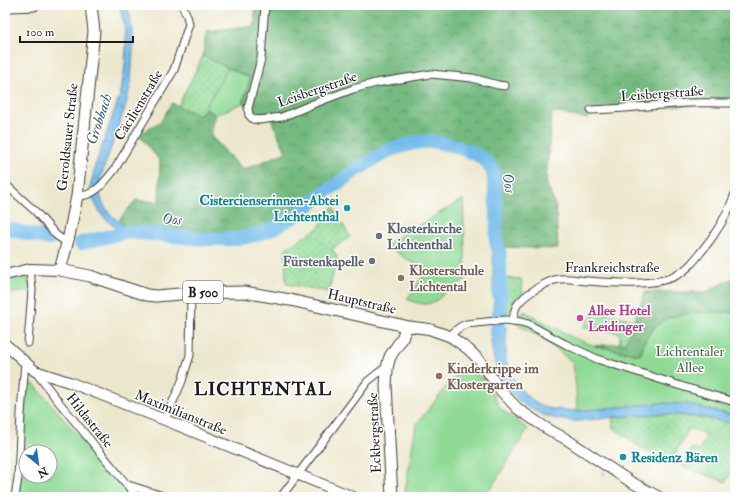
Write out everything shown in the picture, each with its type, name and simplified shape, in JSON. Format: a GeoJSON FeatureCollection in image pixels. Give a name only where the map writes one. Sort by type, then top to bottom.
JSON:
{"type":"FeatureCollection","features":[{"type":"Feature","properties":{"kind":"main road","name":"Geroldsauer Straße"},"geometry":{"type":"LineString","coordinates":[[60,270],[76,196],[94,31],[90,5]]}},
{"type":"Feature","properties":{"kind":"main road","name":"Hauptstraße"},"geometry":{"type":"LineString","coordinates":[[5,275],[30,269],[60,270],[90,276],[147,295],[156,296],[239,291],[290,300],[405,326],[429,329],[449,336],[464,346],[480,361],[501,392],[518,408],[546,428],[566,439],[631,482],[659,497]]}},
{"type":"Feature","properties":{"kind":"main road"},"geometry":{"type":"LineString","coordinates":[[387,368],[391,355],[403,338],[405,326]]}},
{"type":"Feature","properties":{"kind":"main road","name":"Maximilianstraße"},"geometry":{"type":"LineString","coordinates":[[5,344],[35,371],[69,382],[165,420],[353,497]]}},
{"type":"Feature","properties":{"kind":"main road","name":"Eckbergstraße"},"geometry":{"type":"LineString","coordinates":[[387,368],[386,385],[392,497]]}},
{"type":"Feature","properties":{"kind":"street"},"geometry":{"type":"LineString","coordinates":[[10,8],[34,7],[34,5]]}},
{"type":"Feature","properties":{"kind":"street","name":"Cäcilienstraße"},"geometry":{"type":"LineString","coordinates":[[76,196],[86,196],[90,194],[104,183],[115,169],[174,70],[189,24],[182,5]]}},
{"type":"Feature","properties":{"kind":"street","name":"Leisbergstraße"},"geometry":{"type":"LineString","coordinates":[[264,5],[260,59],[248,108],[249,115],[253,119],[259,120],[282,116],[353,89],[376,83],[431,74],[472,78],[505,86]]}},
{"type":"Feature","properties":{"kind":"street","name":"Leisbergstraße"},"geometry":{"type":"LineString","coordinates":[[591,110],[680,103],[735,103]]}},
{"type":"Feature","properties":{"kind":"street"},"geometry":{"type":"LineString","coordinates":[[5,184],[35,211],[56,235],[67,243]]}},
{"type":"Feature","properties":{"kind":"street","name":"Frankreichstraße"},"geometry":{"type":"LineString","coordinates":[[509,321],[517,304],[550,281],[560,279],[604,283],[647,283],[663,281],[678,275],[692,264],[708,244],[722,224],[735,194]]}},
{"type":"Feature","properties":{"kind":"street"},"geometry":{"type":"LineString","coordinates":[[28,343],[32,290],[30,269]]}},
{"type":"Feature","properties":{"kind":"street"},"geometry":{"type":"LineString","coordinates":[[165,420],[182,381],[190,355],[191,293]]}},
{"type":"Feature","properties":{"kind":"street"},"geometry":{"type":"LineString","coordinates":[[449,336],[466,324],[492,321],[521,322],[528,324],[565,344],[598,359],[735,402]]}},
{"type":"Feature","properties":{"kind":"street"},"geometry":{"type":"LineString","coordinates":[[15,497],[18,478],[25,362]]}},
{"type":"Feature","properties":{"kind":"street"},"geometry":{"type":"LineString","coordinates":[[281,497],[368,382],[382,370],[387,368]]}},
{"type":"Feature","properties":{"kind":"street","name":"Hildastraße"},"geometry":{"type":"LineString","coordinates":[[35,371],[137,497]]}},
{"type":"Feature","properties":{"kind":"street"},"geometry":{"type":"LineString","coordinates":[[126,485],[166,497]]}},
{"type":"Feature","properties":{"kind":"green space"},"geometry":{"type":"Polygon","coordinates":[[[255,5],[735,5],[735,103],[591,110],[588,119],[552,112],[546,182],[556,208],[558,249],[503,247],[503,299],[493,298],[493,185],[490,171],[483,161],[466,152],[434,144],[414,145],[391,152],[265,236],[238,243],[181,241],[127,229],[119,220],[136,200],[159,202],[160,161],[139,135],[161,121],[172,103],[200,116],[205,108],[215,115],[211,136],[243,170],[286,152],[270,115],[254,111],[243,103],[250,78],[203,56],[206,32],[255,26],[255,5]]]}},
{"type":"Feature","properties":{"kind":"green space"},"geometry":{"type":"Polygon","coordinates":[[[203,56],[228,68],[200,116],[178,106],[203,56]]]}},
{"type":"Feature","properties":{"kind":"green space"},"geometry":{"type":"Polygon","coordinates":[[[228,68],[250,78],[243,103],[215,115],[205,108],[228,68]]]}},
{"type":"Feature","properties":{"kind":"green space"},"geometry":{"type":"Polygon","coordinates":[[[463,199],[466,279],[455,287],[451,285],[437,300],[427,304],[421,304],[407,299],[426,272],[386,245],[463,199]]]}},
{"type":"Feature","properties":{"kind":"green space"},"geometry":{"type":"Polygon","coordinates":[[[333,207],[350,237],[332,249],[337,257],[329,292],[286,284],[285,249],[318,228],[333,207]]]}},
{"type":"Feature","properties":{"kind":"green space"},"geometry":{"type":"Polygon","coordinates":[[[28,275],[29,292],[8,293],[5,285],[5,279],[28,275]]]}},
{"type":"Feature","properties":{"kind":"green space"},"geometry":{"type":"Polygon","coordinates":[[[735,277],[735,312],[696,313],[678,315],[665,319],[654,327],[644,342],[640,355],[595,346],[620,343],[625,344],[645,292],[706,292],[735,277]]]}},
{"type":"Feature","properties":{"kind":"green space"},"geometry":{"type":"Polygon","coordinates":[[[503,278],[521,279],[523,295],[515,300],[507,314],[503,314],[503,278]]]}},
{"type":"Feature","properties":{"kind":"green space","name":"Lichtentaler Allee"},"geometry":{"type":"Polygon","coordinates":[[[524,311],[574,338],[595,346],[640,355],[644,343],[649,335],[656,326],[664,320],[679,315],[708,312],[735,312],[735,416],[715,411],[660,403],[577,411],[573,362],[540,337],[517,324],[524,311]]]}},
{"type":"Feature","properties":{"kind":"green space"},"geometry":{"type":"Polygon","coordinates":[[[595,311],[634,320],[625,344],[620,343],[620,333],[583,327],[595,311]]]}},
{"type":"Feature","properties":{"kind":"green space"},"geometry":{"type":"Polygon","coordinates":[[[463,366],[485,380],[501,409],[528,429],[485,497],[404,497],[416,425],[463,366]]]}},
{"type":"Feature","properties":{"kind":"green space"},"geometry":{"type":"Polygon","coordinates":[[[34,384],[130,497],[18,497],[19,484],[58,484],[58,444],[22,444],[27,385],[34,384]]]}},
{"type":"Feature","properties":{"kind":"green space"},"geometry":{"type":"Polygon","coordinates":[[[656,414],[696,417],[735,424],[735,465],[726,482],[683,467],[692,448],[699,451],[707,435],[689,428],[670,463],[644,450],[614,428],[612,417],[656,414]]]}},
{"type":"Feature","properties":{"kind":"water"},"geometry":{"type":"Polygon","coordinates":[[[119,5],[127,5],[131,19],[133,50],[131,83],[126,105],[100,179],[100,188],[104,206],[112,216],[124,226],[119,230],[104,218],[92,197],[90,188],[95,166],[121,92],[126,45],[124,24],[119,5]]]}},
{"type":"Feature","properties":{"kind":"water"},"geometry":{"type":"Polygon","coordinates":[[[491,326],[506,327],[506,360],[513,377],[524,393],[537,404],[544,407],[577,411],[660,403],[687,404],[735,416],[735,424],[696,417],[657,414],[575,421],[555,419],[538,413],[523,404],[511,393],[502,379],[495,363],[491,346],[491,326]]]}},
{"type":"Feature","properties":{"kind":"waterway","name":"Oos"},"geometry":{"type":"LineString","coordinates":[[81,243],[127,232],[205,239],[238,239],[262,233],[297,215],[325,192],[356,170],[389,150],[414,143],[431,141],[455,146],[476,154],[486,161],[492,169],[497,217],[496,241],[500,255],[500,300],[497,330],[499,346]]}},
{"type":"Feature","properties":{"kind":"waterway","name":"Oos"},"geometry":{"type":"LineString","coordinates":[[5,228],[49,239]]}},
{"type":"Feature","properties":{"kind":"place","name":"Cistercienserinnen-Abtei Lichtenthal"},"geometry":{"type":"Point","coordinates":[347,208]}},
{"type":"Feature","properties":{"kind":"place","name":"Klosterkirche Lichtenthal"},"geometry":{"type":"Point","coordinates":[379,236]}},
{"type":"Feature","properties":{"kind":"place","name":"Fürstenkapelle"},"geometry":{"type":"Point","coordinates":[372,261]}},
{"type":"Feature","properties":{"kind":"place","name":"Klosterschule Lichtental"},"geometry":{"type":"Point","coordinates":[401,278]}},
{"type":"Feature","properties":{"kind":"place","name":"Allee Hotel Leidinger"},"geometry":{"type":"Point","coordinates":[580,318]}},
{"type":"Feature","properties":{"kind":"place","name":"Kinderkrippe im Klostergarten"},"geometry":{"type":"Point","coordinates":[439,376]}},
{"type":"Feature","properties":{"kind":"place","name":"Residenz Bären"},"geometry":{"type":"Point","coordinates":[623,457]}},
{"type":"Feature","properties":{"kind":"district","name":"LICHTENTAL"},"geometry":{"type":"Point","coordinates":[263,389]}},
{"type":"Feature","properties":{"kind":"water label","name":"Grobbach"},"geometry":{"type":"Point","coordinates":[99,119]}}]}
